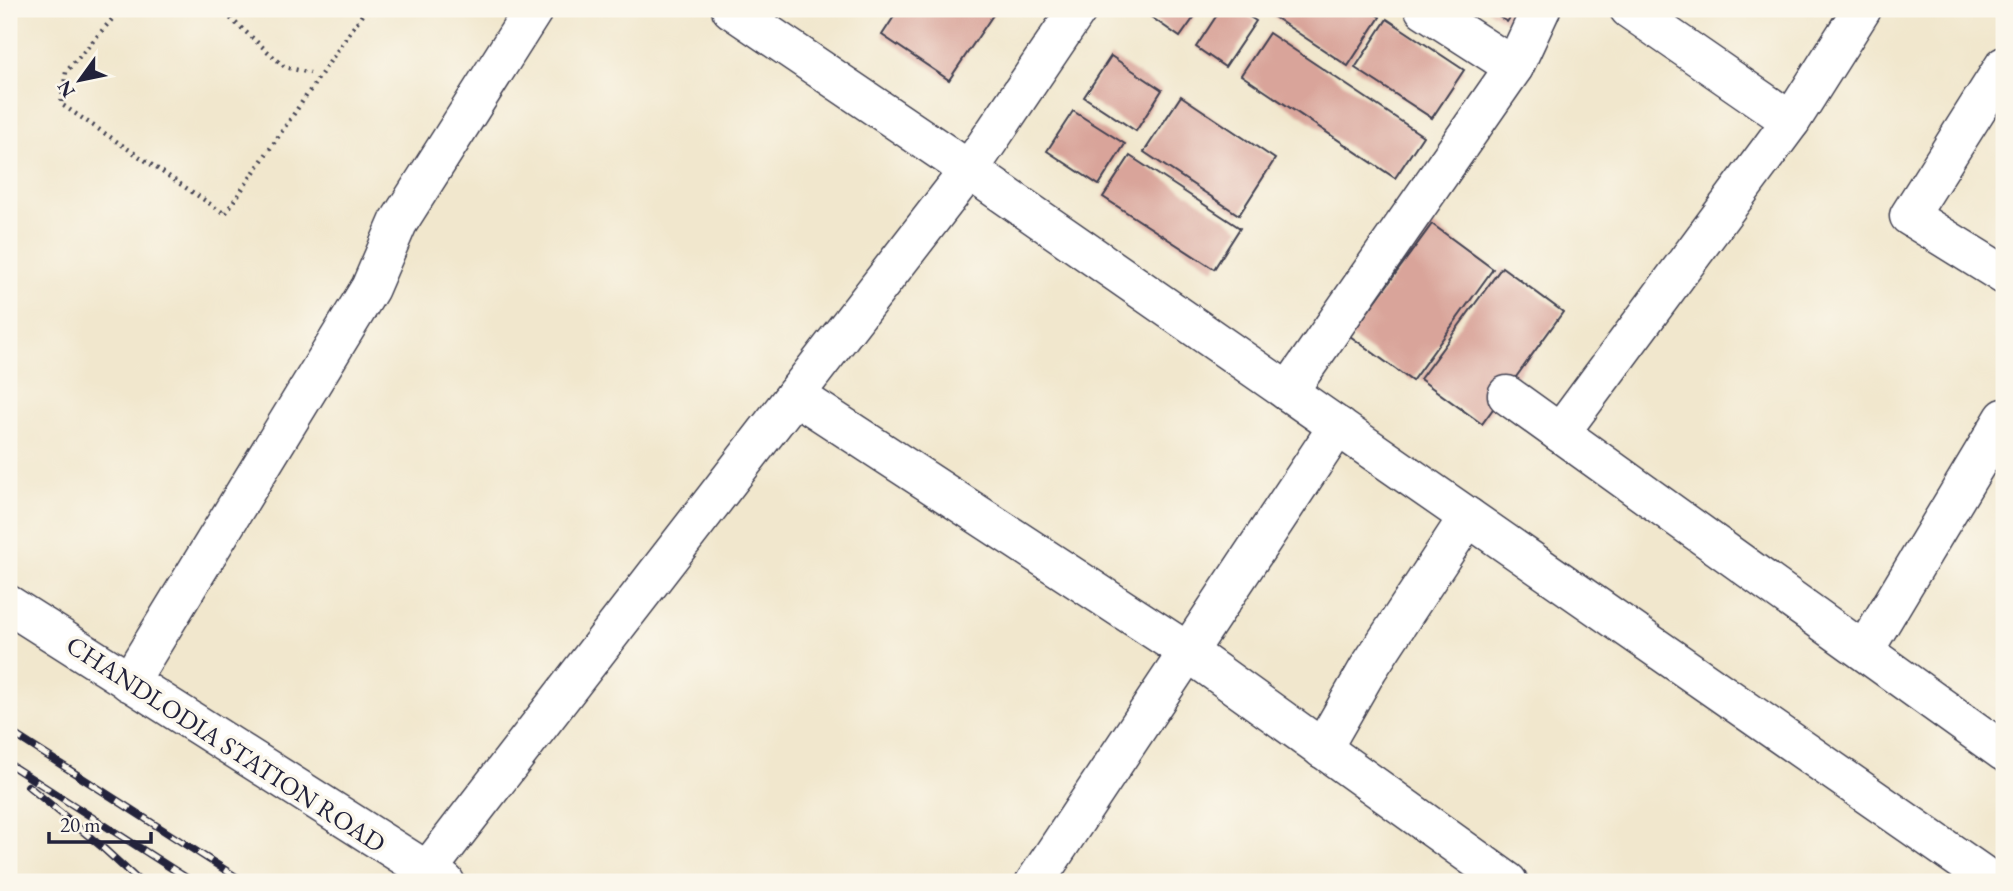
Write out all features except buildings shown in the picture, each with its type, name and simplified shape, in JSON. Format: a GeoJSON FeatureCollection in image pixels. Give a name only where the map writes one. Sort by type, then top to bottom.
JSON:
{"type":"FeatureCollection","features":[{"type":"Feature","properties":{"kind":"street"},"geometry":{"type":"LineString","coordinates":[[129,682],[370,288],[398,223],[534,9]]}},
{"type":"Feature","properties":{"kind":"street"},"geometry":{"type":"LineString","coordinates":[[731,9],[969,170],[1993,882]]}},
{"type":"Feature","properties":{"kind":"street"},"geometry":{"type":"LineString","coordinates":[[435,877],[795,395],[969,170],[1078,9]]}},
{"type":"Feature","properties":{"kind":"street"},"geometry":{"type":"LineString","coordinates":[[1424,9],[1514,67]]}},
{"type":"Feature","properties":{"kind":"street"},"geometry":{"type":"LineString","coordinates":[[1288,392],[1514,67],[1541,9]]}},
{"type":"Feature","properties":{"kind":"street"},"geometry":{"type":"LineString","coordinates":[[1629,9],[1791,121]]}},
{"type":"Feature","properties":{"kind":"street"},"geometry":{"type":"LineString","coordinates":[[1560,433],[1791,121],[1861,9]]}},
{"type":"Feature","properties":{"kind":"street"},"geometry":{"type":"LineString","coordinates":[[2004,66],[1909,216],[2004,275]]}},
{"type":"Feature","properties":{"kind":"street"},"geometry":{"type":"LineString","coordinates":[[795,395],[1188,652],[1508,882]]}},
{"type":"Feature","properties":{"kind":"street"},"geometry":{"type":"LineString","coordinates":[[1507,395],[2004,751]]}},
{"type":"Feature","properties":{"kind":"street"},"geometry":{"type":"LineString","coordinates":[[1864,651],[2004,418]]}},
{"type":"Feature","properties":{"kind":"street"},"geometry":{"type":"LineString","coordinates":[[1035,882],[1338,426]]}},
{"type":"Feature","properties":{"kind":"street"},"geometry":{"type":"LineString","coordinates":[[1322,749],[1368,669],[1468,517]]}},
{"type":"Feature","properties":{"kind":"street","name":"CHANDLODIA STATION ROAD"},"geometry":{"type":"LineString","coordinates":[[9,605],[435,877]]}},
{"type":"Feature","properties":{"kind":"path"},"geometry":{"type":"LineString","coordinates":[[121,9],[66,72],[61,104],[225,214],[366,9]]}},
{"type":"Feature","properties":{"kind":"path"},"geometry":{"type":"LineString","coordinates":[[220,9],[285,67],[310,73]]}},
{"type":"Feature","properties":{"kind":"railway"},"geometry":{"type":"LineString","coordinates":[[9,731],[244,882]]}},
{"type":"Feature","properties":{"kind":"railway"},"geometry":{"type":"LineString","coordinates":[[9,764],[193,882]]}},
{"type":"Feature","properties":{"kind":"railway"},"geometry":{"type":"LineString","coordinates":[[28,786],[140,882]]}}]}
